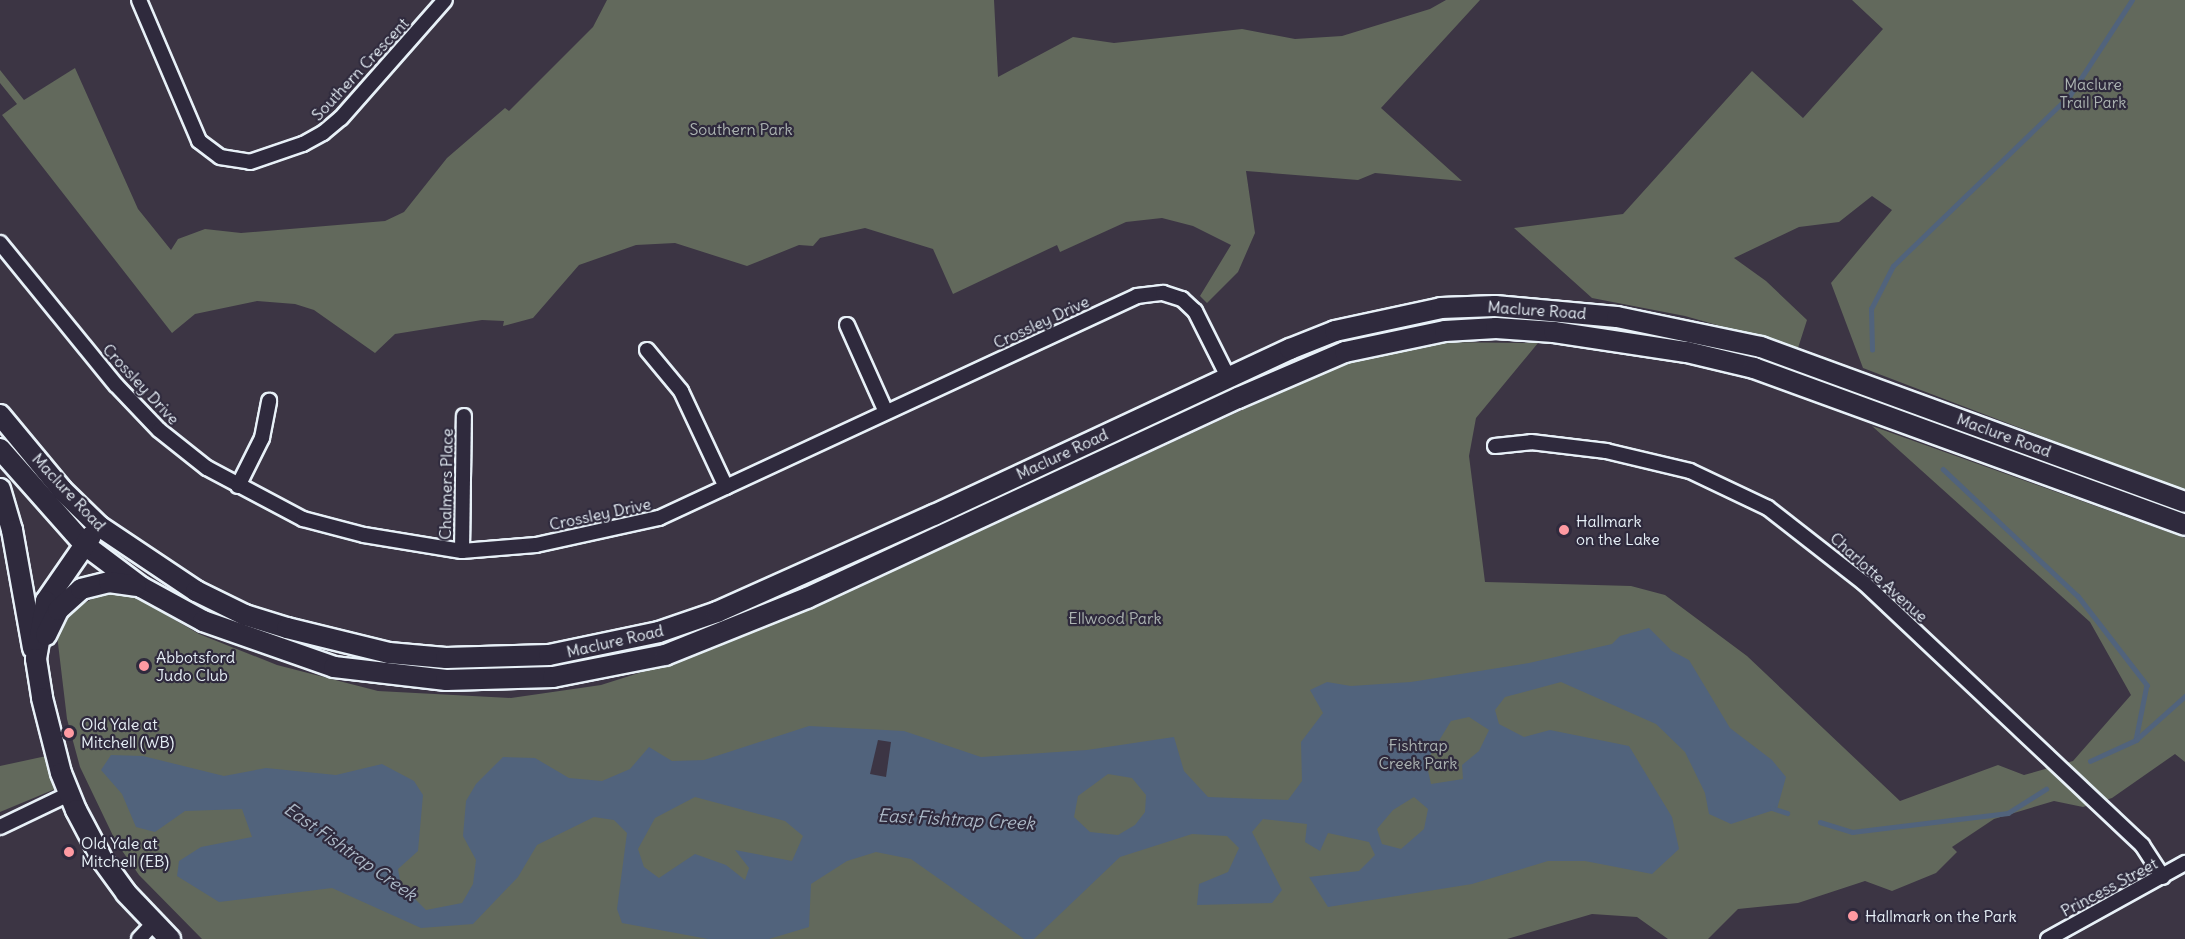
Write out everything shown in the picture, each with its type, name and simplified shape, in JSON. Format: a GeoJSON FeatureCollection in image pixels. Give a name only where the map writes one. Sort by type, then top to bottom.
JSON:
{"type":"FeatureCollection","features":[{"type":"Feature","properties":{"kind":"main road","name":"Maclure Road"},"geometry":{"type":"LineString","coordinates":[[0,415],[62,490],[99,526],[196,591],[245,615],[287,628],[389,653],[446,658],[511,658],[583,651],[659,632],[717,612],[1228,377],[1335,331],[1441,308],[1495,306],[1617,317],[1761,347],[2185,502]]}},
{"type":"Feature","properties":{"kind":"main road","name":"Maclure Road"},"geometry":{"type":"LineString","coordinates":[[0,449],[85,545],[141,587],[224,630],[334,667],[446,680],[584,673],[665,655],[731,631],[1301,370],[1382,342],[1445,331],[1554,332],[1687,352],[1754,368],[2185,525]]}},
{"type":"Feature","properties":{"kind":"main road"},"geometry":{"type":"LineString","coordinates":[[1142,442],[1158,422],[1218,394],[1228,377]]}},
{"type":"Feature","properties":{"kind":"main road"},"geometry":{"type":"LineString","coordinates":[[0,489],[12,530],[42,698],[69,794],[103,861],[153,924],[170,939]]}},
{"type":"Feature","properties":{"kind":"main road"},"geometry":{"type":"LineString","coordinates":[[36,659],[46,601],[99,526]]}},
{"type":"Feature","properties":{"kind":"main road"},"geometry":{"type":"LineString","coordinates":[[36,659],[58,610],[81,589],[109,582],[141,587]]}},
{"type":"Feature","properties":{"kind":"street","name":"Southern Crescent"},"geometry":{"type":"LineString","coordinates":[[139,0],[199,141],[220,157],[250,162],[303,144],[323,133],[341,118],[445,0]]}},
{"type":"Feature","properties":{"kind":"street","name":"Crossley Drive"},"geometry":{"type":"LineString","coordinates":[[0,243],[116,385],[159,430],[238,486],[303,519],[364,535],[462,551],[536,545],[659,518],[1137,296],[1163,293],[1182,299],[1201,318],[1228,377]]}},
{"type":"Feature","properties":{"kind":"street"},"geometry":{"type":"LineString","coordinates":[[847,325],[886,412]]}},
{"type":"Feature","properties":{"kind":"street"},"geometry":{"type":"LineString","coordinates":[[647,350],[681,391],[726,487]]}},
{"type":"Feature","properties":{"kind":"street"},"geometry":{"type":"LineString","coordinates":[[238,486],[262,438],[269,401]]}},
{"type":"Feature","properties":{"kind":"street","name":"Chalmers Place"},"geometry":{"type":"LineString","coordinates":[[462,551],[464,416]]}},
{"type":"Feature","properties":{"kind":"street","name":"Charlotte Avenue"},"geometry":{"type":"LineString","coordinates":[[1495,446],[1532,442],[1606,451],[1690,471],[1768,508],[1872,590],[2142,845],[2163,877]]}},
{"type":"Feature","properties":{"kind":"street"},"geometry":{"type":"LineString","coordinates":[[0,827],[69,794]]}},
{"type":"Feature","properties":{"kind":"street","name":"Princess Street"},"geometry":{"type":"LineString","coordinates":[[2048,939],[2185,863]]}},
{"type":"Feature","properties":{"kind":"street"},"geometry":{"type":"LineString","coordinates":[[139,939],[153,924]]}},
{"type":"Feature","properties":{"kind":"green space","name":"Southern Park"},"geometry":{"type":"Polygon","coordinates":[[[607,0],[994,0],[998,77],[1073,37],[1114,43],[1242,29],[1295,39],[1342,36],[1430,9],[1446,0],[1480,0],[1381,108],[1462,181],[1375,173],[1358,180],[1246,171],[1255,233],[1238,272],[1207,303],[1200,296],[1231,245],[1193,226],[1162,218],[1126,222],[1060,252],[1057,245],[953,294],[933,249],[865,228],[820,238],[813,246],[799,245],[747,266],[675,243],[636,245],[579,265],[533,318],[503,326],[504,321],[482,320],[395,334],[375,353],[314,310],[295,304],[257,301],[195,314],[172,333],[2,115],[17,104],[0,83],[0,70],[24,100],[75,68],[138,209],[171,250],[178,239],[205,229],[241,233],[385,221],[404,212],[447,158],[505,108],[509,111],[593,27],[607,0]]]}},
{"type":"Feature","properties":{"kind":"green space","name":"Maclure Trail Park"},"geometry":{"type":"Polygon","coordinates":[[[1852,0],[2185,0],[2185,491],[1863,368],[1831,283],[1892,210],[1872,196],[1839,222],[1799,227],[1734,258],[1766,281],[1807,320],[1798,348],[1685,316],[1592,298],[1514,228],[1623,214],[1752,71],[1803,118],[1883,29],[1852,0]]]}},
{"type":"Feature","properties":{"kind":"green space","name":"Fishtrap Creek Park"},"geometry":{"type":"Polygon","coordinates":[[[1439,342],[1538,343],[1476,418],[1469,456],[1485,582],[1631,586],[1665,595],[1747,656],[1900,801],[1998,765],[2024,775],[2073,761],[2131,695],[2090,622],[1872,426],[2185,538],[2185,762],[2175,754],[2112,798],[2083,807],[2054,801],[1994,819],[1952,847],[1957,852],[1936,873],[1892,891],[1865,881],[1798,903],[1738,909],[1708,939],[1668,939],[1637,917],[1592,914],[1507,939],[202,939],[139,875],[116,842],[80,767],[67,719],[57,635],[68,612],[107,591],[134,596],[199,634],[277,665],[378,691],[511,698],[601,685],[705,652],[801,613],[831,599],[835,593],[865,584],[1340,365],[1439,342]]]}},
{"type":"Feature","properties":{"kind":"green space"},"geometry":{"type":"Polygon","coordinates":[[[51,755],[60,787],[0,812],[0,766],[51,755]]]}},
{"type":"Feature","properties":{"kind":"water"},"geometry":{"type":"Polygon","coordinates":[[[1649,628],[1672,651],[1689,660],[1730,728],[1772,760],[1786,777],[1777,809],[1731,824],[1709,814],[1705,793],[1685,752],[1656,724],[1561,682],[1505,697],[1495,710],[1499,724],[1524,737],[1550,730],[1629,746],[1672,817],[1679,849],[1652,874],[1585,861],[1548,861],[1472,884],[1328,907],[1309,877],[1359,871],[1375,855],[1369,842],[1328,833],[1320,851],[1305,842],[1307,824],[1263,819],[1252,832],[1282,890],[1272,903],[1197,905],[1199,884],[1228,872],[1239,848],[1227,836],[1192,834],[1120,857],[1034,939],[1024,939],[911,859],[876,852],[847,861],[811,884],[809,927],[769,939],[708,939],[622,923],[617,909],[627,833],[614,820],[594,817],[537,845],[518,877],[473,924],[421,928],[332,888],[219,902],[177,876],[179,861],[201,847],[252,837],[242,809],[185,811],[155,832],[136,827],[122,794],[101,770],[111,755],[143,756],[224,776],[266,768],[336,775],[382,764],[414,781],[423,795],[418,851],[398,869],[401,885],[426,910],[462,903],[473,884],[476,860],[463,836],[466,801],[476,784],[503,757],[535,758],[569,778],[602,781],[630,769],[649,747],[672,761],[704,760],[809,726],[904,731],[981,757],[1087,750],[1174,737],[1184,771],[1208,797],[1288,800],[1302,781],[1301,742],[1323,713],[1310,690],[1327,682],[1351,686],[1411,682],[1529,663],[1612,644],[1620,636],[1649,628]],[[1469,717],[1451,721],[1426,762],[1431,784],[1463,779],[1462,765],[1479,751],[1489,730],[1469,717]],[[1108,774],[1078,796],[1074,817],[1090,832],[1118,835],[1135,825],[1145,812],[1146,795],[1132,778],[1108,774]],[[695,797],[655,818],[638,849],[644,867],[659,878],[695,854],[726,865],[745,880],[749,868],[735,850],[792,861],[803,836],[785,821],[695,797]],[[1414,797],[1393,810],[1377,829],[1382,844],[1401,849],[1424,829],[1428,809],[1414,797]]]}},
{"type":"Feature","properties":{"kind":"pier"},"geometry":{"type":"Polygon","coordinates":[[[878,740],[891,742],[886,777],[870,774],[878,740]]]}},
{"type":"Feature","properties":{"kind":"waterway"},"geometry":{"type":"LineString","coordinates":[[1872,350],[1871,309],[1893,266],[2070,95],[2132,0]]}},
{"type":"Feature","properties":{"kind":"waterway"},"geometry":{"type":"LineString","coordinates":[[1943,469],[2078,596],[2147,685],[2136,740]]}},
{"type":"Feature","properties":{"kind":"waterway","name":"East Fishtrap Creek"},"geometry":{"type":"LineString","coordinates":[[2090,761],[2136,740],[2185,696]]}},
{"type":"Feature","properties":{"kind":"waterway","name":"East Fishtrap Creek"},"geometry":{"type":"LineString","coordinates":[[1820,822],[1852,832],[2008,813],[2046,789]]}},
{"type":"Feature","properties":{"kind":"waterway","name":"East Fishtrap Creek"},"geometry":{"type":"LineString","coordinates":[[1772,808],[1787,813]]}},
{"type":"Feature","properties":{"kind":"place","name":"Hallmark on the Lake"},"geometry":{"type":"Point","coordinates":[1564,530]}},
{"type":"Feature","properties":{"kind":"place","name":"Abbotsford Judo Club"},"geometry":{"type":"Point","coordinates":[144,666]}},
{"type":"Feature","properties":{"kind":"place","name":"Old Yale at Mitchell (WB)"},"geometry":{"type":"Point","coordinates":[69,733]}},
{"type":"Feature","properties":{"kind":"place","name":"Old Yale at Mitchell (EB)"},"geometry":{"type":"Point","coordinates":[69,852]}},
{"type":"Feature","properties":{"kind":"place","name":"Hallmark on the Park"},"geometry":{"type":"Point","coordinates":[1853,916]}},
{"type":"Feature","properties":{"kind":"park label","name":"Ellwood Park"},"geometry":{"type":"Point","coordinates":[1115,618]}}]}
